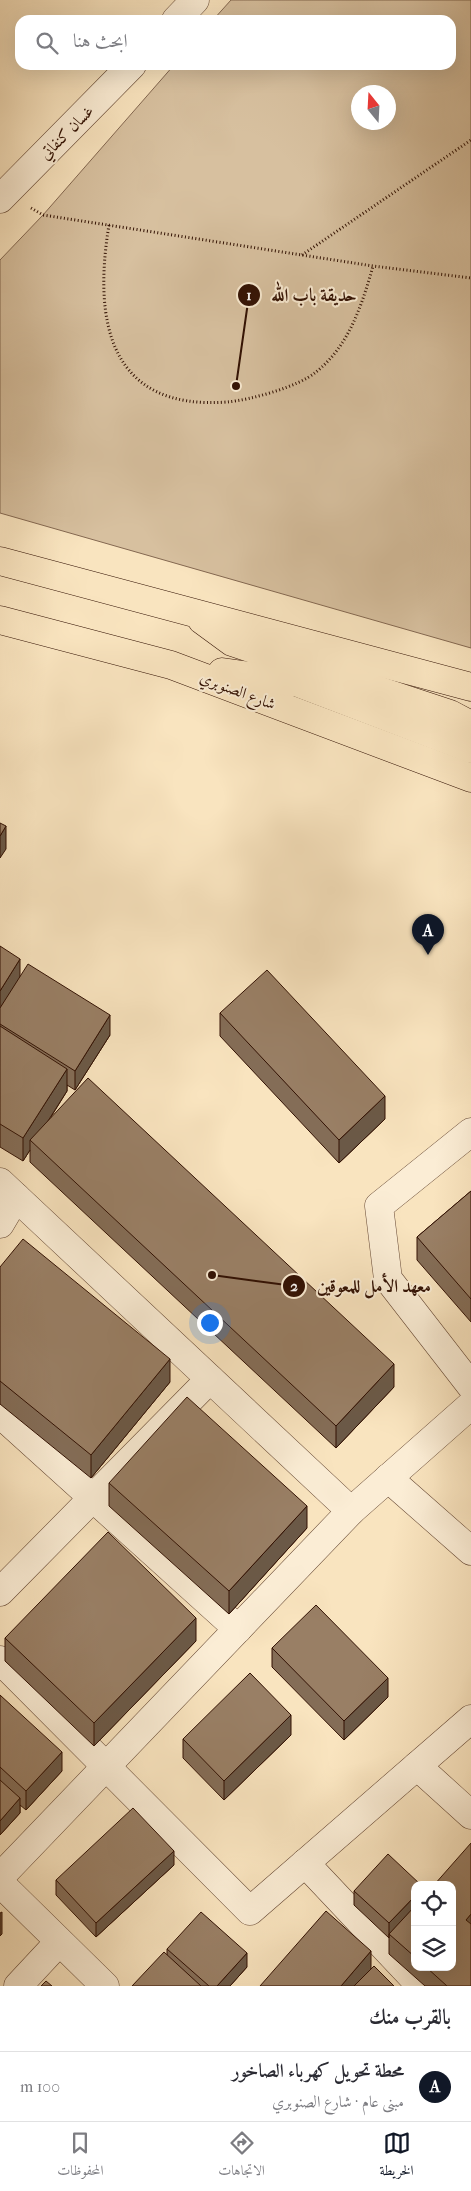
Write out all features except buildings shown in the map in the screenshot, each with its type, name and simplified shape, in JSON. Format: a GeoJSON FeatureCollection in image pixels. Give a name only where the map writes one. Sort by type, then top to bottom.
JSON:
{"type":"FeatureCollection","features":[{"type":"Feature","properties":{"kind":"main road"},"geometry":{"type":"LineString","coordinates":[[0,561],[189,610],[471,687]]}},
{"type":"Feature","properties":{"kind":"main road"},"geometry":{"type":"LineString","coordinates":[[189,610],[232,642],[450,714],[471,725]]}},
{"type":"Feature","properties":{"kind":"main road","name":"شارع الصنوبري"},"geometry":{"type":"LineString","coordinates":[[0,620],[171,665],[471,778]]}},
{"type":"Feature","properties":{"kind":"main road"},"geometry":{"type":"LineString","coordinates":[[171,665],[298,683],[471,748]]}},
{"type":"Feature","properties":{"kind":"street"},"geometry":{"type":"LineString","coordinates":[[181,15],[195,0]]}},
{"type":"Feature","properties":{"kind":"street","name":"غسان كنفاتي"},"geometry":{"type":"LineString","coordinates":[[4,195],[127,70]]}},
{"type":"Feature","properties":{"kind":"street"},"geometry":{"type":"LineString","coordinates":[[471,1132],[379,1206],[388,1279],[471,1386]]}},
{"type":"Feature","properties":{"kind":"street"},"geometry":{"type":"LineString","coordinates":[[0,1224],[8,1189]]}},
{"type":"Feature","properties":{"kind":"street"},"geometry":{"type":"LineString","coordinates":[[8,1189],[351,1511]]}},
{"type":"Feature","properties":{"kind":"street"},"geometry":{"type":"LineString","coordinates":[[0,1592],[210,1379]]}},
{"type":"Feature","properties":{"kind":"street"},"geometry":{"type":"LineString","coordinates":[[0,1877],[351,1511],[471,1404]]}},
{"type":"Feature","properties":{"kind":"street"},"geometry":{"type":"LineString","coordinates":[[0,1414],[238,1629]]}},
{"type":"Feature","properties":{"kind":"street"},"geometry":{"type":"LineString","coordinates":[[388,1478],[471,1551]]}},
{"type":"Feature","properties":{"kind":"street"},"geometry":{"type":"LineString","coordinates":[[0,1660],[250,1910],[471,1719]]}},
{"type":"Feature","properties":{"kind":"street"},"geometry":{"type":"LineString","coordinates":[[417,1766],[471,1815]]}},
{"type":"Feature","properties":{"kind":"street"},"geometry":{"type":"LineString","coordinates":[[306,1862],[422,1986]]}},
{"type":"Feature","properties":{"kind":"street"},"geometry":{"type":"LineString","coordinates":[[0,1883],[105,1986]]}},
{"type":"Feature","properties":{"kind":"street"},"geometry":{"type":"LineString","coordinates":[[18,1986],[60,1942]]}},
{"type":"Feature","properties":{"kind":"path"},"geometry":{"type":"LineString","coordinates":[[302,255],[471,140]]}},
{"type":"Feature","properties":{"kind":"path"},"geometry":{"type":"LineString","coordinates":[[4,195],[43,215],[373,266],[471,278]]}},
{"type":"Feature","properties":{"kind":"path"},"geometry":{"type":"LineString","coordinates":[[109,226],[104,253],[103,288],[108,326],[120,359],[142,384],[165,397],[206,404],[246,401],[281,389],[316,373],[342,343],[362,306],[373,266]]}},
{"type":"Feature","properties":{"kind":"shaded area"},"geometry":{"type":"Polygon","coordinates":[[[231,0],[471,0],[471,648],[0,513],[0,260],[43,215],[170,70],[456,70],[456,15],[218,15],[231,0]]]}},
{"type":"Feature","properties":{"kind":"place","name":"حديقة باب الله"},"geometry":{"type":"Point","coordinates":[236,386]}},
{"type":"Feature","properties":{"kind":"place","name":"محطة تحويل كهرباء الصاخور"},"geometry":{"type":"Point","coordinates":[428,955]}},
{"type":"Feature","properties":{"kind":"place","name":"معهد الأمل للمعوقين"},"geometry":{"type":"Point","coordinates":[212,1275]}}]}
